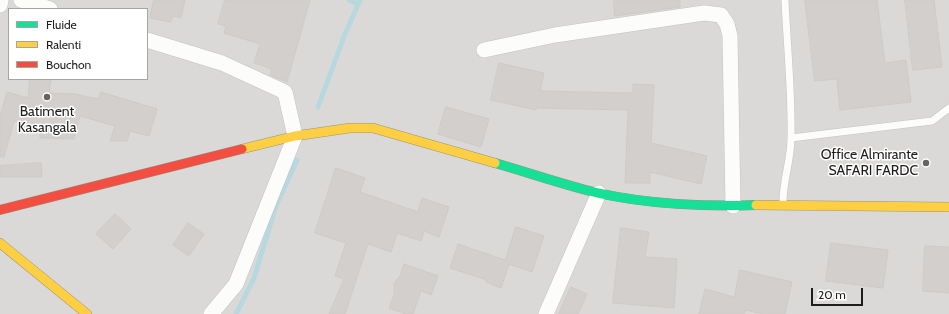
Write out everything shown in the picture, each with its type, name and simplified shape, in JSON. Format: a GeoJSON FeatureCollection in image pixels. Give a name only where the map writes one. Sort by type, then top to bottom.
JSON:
{"type":"FeatureCollection","features":[{"type":"Feature","properties":{"kind":"street"},"geometry":{"type":"LineString","coordinates":[[0,5],[1,0]]}},
{"type":"Feature","properties":{"kind":"street"},"geometry":{"type":"LineString","coordinates":[[21,0],[47,8]]}},
{"type":"Feature","properties":{"kind":"street"},"geometry":{"type":"LineString","coordinates":[[484,50],[555,35],[704,13],[721,15],[727,24],[730,36],[733,206]]}},
{"type":"Feature","properties":{"kind":"street"},"geometry":{"type":"LineString","coordinates":[[148,40],[222,63],[285,92],[295,136],[236,284],[211,314]]}},
{"type":"Feature","properties":{"kind":"street"},"geometry":{"type":"LineString","coordinates":[[0,210],[295,136],[350,128],[373,128],[599,194],[668,203],[733,206],[783,204],[949,207]]}},
{"type":"Feature","properties":{"kind":"street"},"geometry":{"type":"LineString","coordinates":[[546,314],[599,194]]}},
{"type":"Feature","properties":{"kind":"street"},"geometry":{"type":"LineString","coordinates":[[0,243],[87,314]]}},
{"type":"Feature","properties":{"kind":"lane"},"geometry":{"type":"LineString","coordinates":[[783,204],[783,189],[789,165],[791,138],[785,0]]}},
{"type":"Feature","properties":{"kind":"lane"},"geometry":{"type":"LineString","coordinates":[[791,138],[932,121],[949,108]]}},
{"type":"Feature","properties":{"kind":"shaded area"},"geometry":{"type":"Polygon","coordinates":[[[0,0],[949,0],[949,314],[0,314],[0,0]]]}},
{"type":"Feature","properties":{"kind":"building"},"geometry":{"type":"Polygon","coordinates":[[[154,0],[185,0],[181,18],[173,16],[171,22],[150,18],[154,0]]]}},
{"type":"Feature","properties":{"kind":"building"},"geometry":{"type":"Polygon","coordinates":[[[225,0],[310,0],[287,82],[270,75],[272,69],[254,63],[260,44],[224,33],[226,26],[218,24],[225,0]]]}},
{"type":"Feature","properties":{"kind":"building"},"geometry":{"type":"Polygon","coordinates":[[[614,0],[680,0],[680,7],[615,16],[614,0]]]}},
{"type":"Feature","properties":{"kind":"building"},"geometry":{"type":"Polygon","coordinates":[[[805,0],[877,0],[885,63],[906,60],[911,102],[840,110],[837,79],[815,81],[805,0]]]}},
{"type":"Feature","properties":{"kind":"building"},"geometry":{"type":"Polygon","coordinates":[[[905,0],[934,0],[942,67],[913,70],[905,0]]]}},
{"type":"Feature","properties":{"kind":"building"},"geometry":{"type":"Polygon","coordinates":[[[499,63],[544,73],[540,91],[629,93],[633,92],[633,84],[654,85],[651,143],[707,156],[701,184],[650,172],[650,183],[625,183],[628,110],[537,108],[536,110],[491,100],[499,63]]]}},
{"type":"Feature","properties":{"kind":"building"},"geometry":{"type":"Polygon","coordinates":[[[30,80],[51,80],[49,93],[75,94],[98,99],[101,92],[157,109],[149,136],[130,131],[127,141],[110,141],[115,126],[80,116],[74,139],[40,138],[40,128],[14,121],[4,157],[0,157],[0,116],[7,92],[28,98],[30,80]]]}},
{"type":"Feature","properties":{"kind":"building"},"geometry":{"type":"Polygon","coordinates":[[[446,107],[489,119],[481,147],[438,134],[446,107]]]}},
{"type":"Feature","properties":{"kind":"building"},"geometry":{"type":"Polygon","coordinates":[[[41,163],[42,177],[0,177],[0,166],[41,163]]]}},
{"type":"Feature","properties":{"kind":"building"},"geometry":{"type":"Polygon","coordinates":[[[336,168],[365,178],[360,192],[418,212],[422,198],[449,207],[439,237],[424,231],[421,241],[397,233],[391,252],[368,244],[345,314],[329,314],[344,279],[335,276],[346,243],[315,233],[336,168]]]}},
{"type":"Feature","properties":{"kind":"building"},"geometry":{"type":"Polygon","coordinates":[[[115,214],[131,229],[113,249],[96,234],[115,214]]]}},
{"type":"Feature","properties":{"kind":"building"},"geometry":{"type":"Polygon","coordinates":[[[188,223],[204,234],[189,256],[173,245],[188,223]]]}},
{"type":"Feature","properties":{"kind":"building"},"geometry":{"type":"Polygon","coordinates":[[[516,227],[544,236],[532,272],[509,264],[501,288],[486,282],[487,280],[450,268],[458,244],[505,260],[516,227]]]}},
{"type":"Feature","properties":{"kind":"building"},"geometry":{"type":"Polygon","coordinates":[[[621,228],[649,232],[645,257],[677,259],[674,308],[613,303],[621,228]]]}},
{"type":"Feature","properties":{"kind":"building"},"geometry":{"type":"Polygon","coordinates":[[[831,243],[888,250],[883,288],[826,281],[831,243]]]}},
{"type":"Feature","properties":{"kind":"building"},"geometry":{"type":"Polygon","coordinates":[[[925,246],[949,247],[949,293],[923,291],[925,246]]]}},
{"type":"Feature","properties":{"kind":"building"},"geometry":{"type":"Polygon","coordinates":[[[404,264],[438,276],[431,295],[421,291],[413,314],[406,314],[389,308],[394,295],[394,283],[400,276],[404,264]]]}},
{"type":"Feature","properties":{"kind":"building"},"geometry":{"type":"Polygon","coordinates":[[[740,270],[792,282],[785,314],[763,314],[745,310],[744,314],[699,314],[705,289],[734,297],[740,270]]]}},
{"type":"Feature","properties":{"kind":"building"},"geometry":{"type":"Polygon","coordinates":[[[571,287],[587,294],[578,314],[559,314],[571,287]]]}},
{"type":"Feature","properties":{"kind":"waterway"},"geometry":{"type":"LineString","coordinates":[[349,0],[358,4]]}},
{"type":"Feature","properties":{"kind":"waterway"},"geometry":{"type":"LineString","coordinates":[[318,107],[345,34],[360,0]]}},
{"type":"Feature","properties":{"kind":"waterway"},"geometry":{"type":"LineString","coordinates":[[236,314],[254,278],[276,206],[297,160]]}},
{"type":"Feature","properties":{"kind":"traffic: fast"},"geometry":{"type":"LineString","coordinates":[[495,163],[572,186],[617,197],[677,204],[717,206],[756,205]]}},
{"type":"Feature","properties":{"kind":"traffic: slow"},"geometry":{"type":"LineString","coordinates":[[242,149],[295,136],[350,128],[373,128],[495,163]]}},
{"type":"Feature","properties":{"kind":"traffic: slow"},"geometry":{"type":"LineString","coordinates":[[756,205],[949,207]]}},
{"type":"Feature","properties":{"kind":"traffic: slow"},"geometry":{"type":"LineString","coordinates":[[0,243],[87,314]]}},
{"type":"Feature","properties":{"kind":"traffic: jam"},"geometry":{"type":"LineString","coordinates":[[0,210],[242,149]]}},
{"type":"Feature","properties":{"kind":"place","name":"Batiment Kasangala"},"geometry":{"type":"Point","coordinates":[47,97]}},
{"type":"Feature","properties":{"kind":"place","name":"Office Almirante SAFARI FARDC"},"geometry":{"type":"Point","coordinates":[926,163]}}]}
